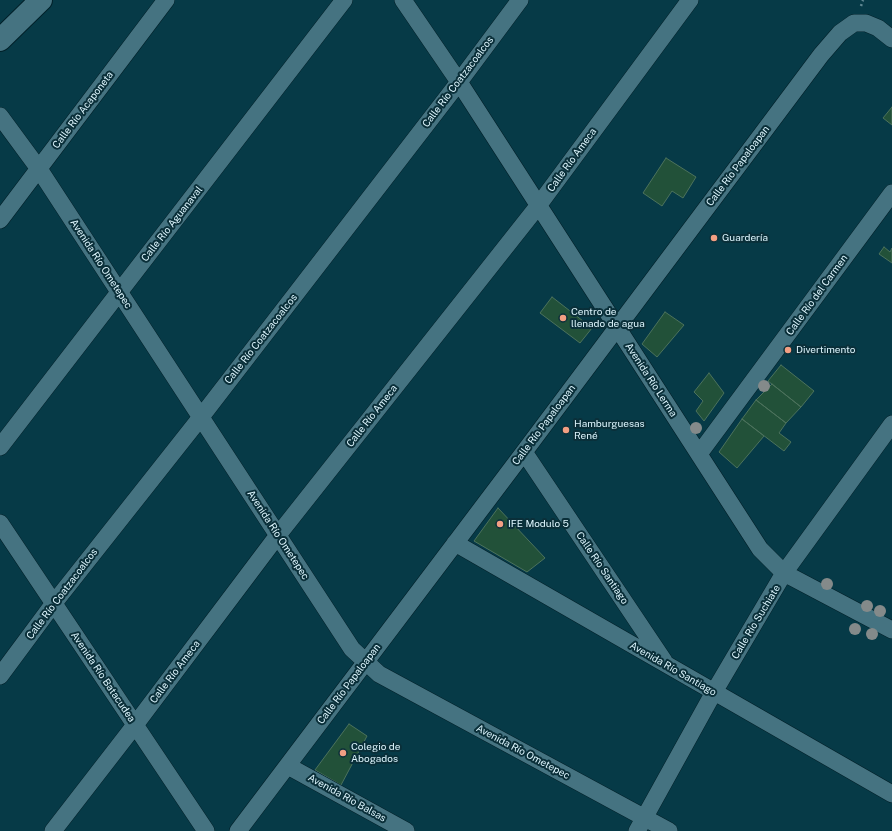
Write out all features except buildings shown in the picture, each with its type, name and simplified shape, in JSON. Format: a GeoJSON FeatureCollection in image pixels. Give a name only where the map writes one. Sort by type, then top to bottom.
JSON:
{"type":"FeatureCollection","features":[{"type":"Feature","properties":{"kind":"street"},"geometry":{"type":"LineString","coordinates":[[0,40],[40,0]]}},
{"type":"Feature","properties":{"kind":"street","name":"Calle Río Acaponeta"},"geometry":{"type":"LineString","coordinates":[[0,220],[166,0]]}},
{"type":"Feature","properties":{"kind":"street","name":"Calle Río Aguanaval"},"geometry":{"type":"LineString","coordinates":[[0,447],[344,0]]}},
{"type":"Feature","properties":{"kind":"street","name":"Avenida Río Lerma"},"geometry":{"type":"LineString","coordinates":[[403,0],[459,82],[760,548],[784,572],[892,630]]}},
{"type":"Feature","properties":{"kind":"street","name":"Calle Río Coatzacoalcos"},"geometry":{"type":"LineString","coordinates":[[0,676],[54,603],[459,82],[520,0]]}},
{"type":"Feature","properties":{"kind":"street","name":"Calle Río Ameca"},"geometry":{"type":"LineString","coordinates":[[53,831],[278,535],[538,206],[690,0]]}},
{"type":"Feature","properties":{"kind":"street","name":"Calle Río Papaloapan"},"geometry":{"type":"LineString","coordinates":[[238,831],[840,32],[854,23],[866,23],[878,28],[892,39]]}},
{"type":"Feature","properties":{"kind":"street","name":"Avenida Río Ometepec"},"geometry":{"type":"LineString","coordinates":[[0,116],[39,169],[352,649],[379,674],[641,824],[670,831]]}},
{"type":"Feature","properties":{"kind":"street","name":"Calle Río del Carmen"},"geometry":{"type":"LineString","coordinates":[[699,454],[892,193]]}},
{"type":"Feature","properties":{"kind":"street","name":"Calle Río Suchiate"},"geometry":{"type":"LineString","coordinates":[[641,824],[714,692],[784,572],[892,424]]}},
{"type":"Feature","properties":{"kind":"street","name":"Calle Río Santiago"},"geometry":{"type":"LineString","coordinates":[[524,452],[666,664]]}},
{"type":"Feature","properties":{"kind":"street","name":"Avenida Río Batacudea"},"geometry":{"type":"LineString","coordinates":[[0,523],[206,831]]}},
{"type":"Feature","properties":{"kind":"street","name":"Avenida Río Santiago"},"geometry":{"type":"LineString","coordinates":[[455,543],[892,794]]}},
{"type":"Feature","properties":{"kind":"street","name":"Avenida Río Balsas"},"geometry":{"type":"LineString","coordinates":[[288,766],[406,831]]}},
{"type":"Feature","properties":{"kind":"place","name":"Guardería"},"geometry":{"type":"Point","coordinates":[714,238]}},
{"type":"Feature","properties":{"kind":"place","name":"Centro de llenado de agua"},"geometry":{"type":"Point","coordinates":[563,318]}},
{"type":"Feature","properties":{"kind":"place","name":"Divertimento"},"geometry":{"type":"Point","coordinates":[788,350]}},
{"type":"Feature","properties":{"kind":"place","name":"Hamburguesas René"},"geometry":{"type":"Point","coordinates":[566,430]}},
{"type":"Feature","properties":{"kind":"place","name":"IFE Modulo 5"},"geometry":{"type":"Point","coordinates":[500,524]}},
{"type":"Feature","properties":{"kind":"place","name":"Colegio de Abogados"},"geometry":{"type":"Point","coordinates":[343,753]}}]}
